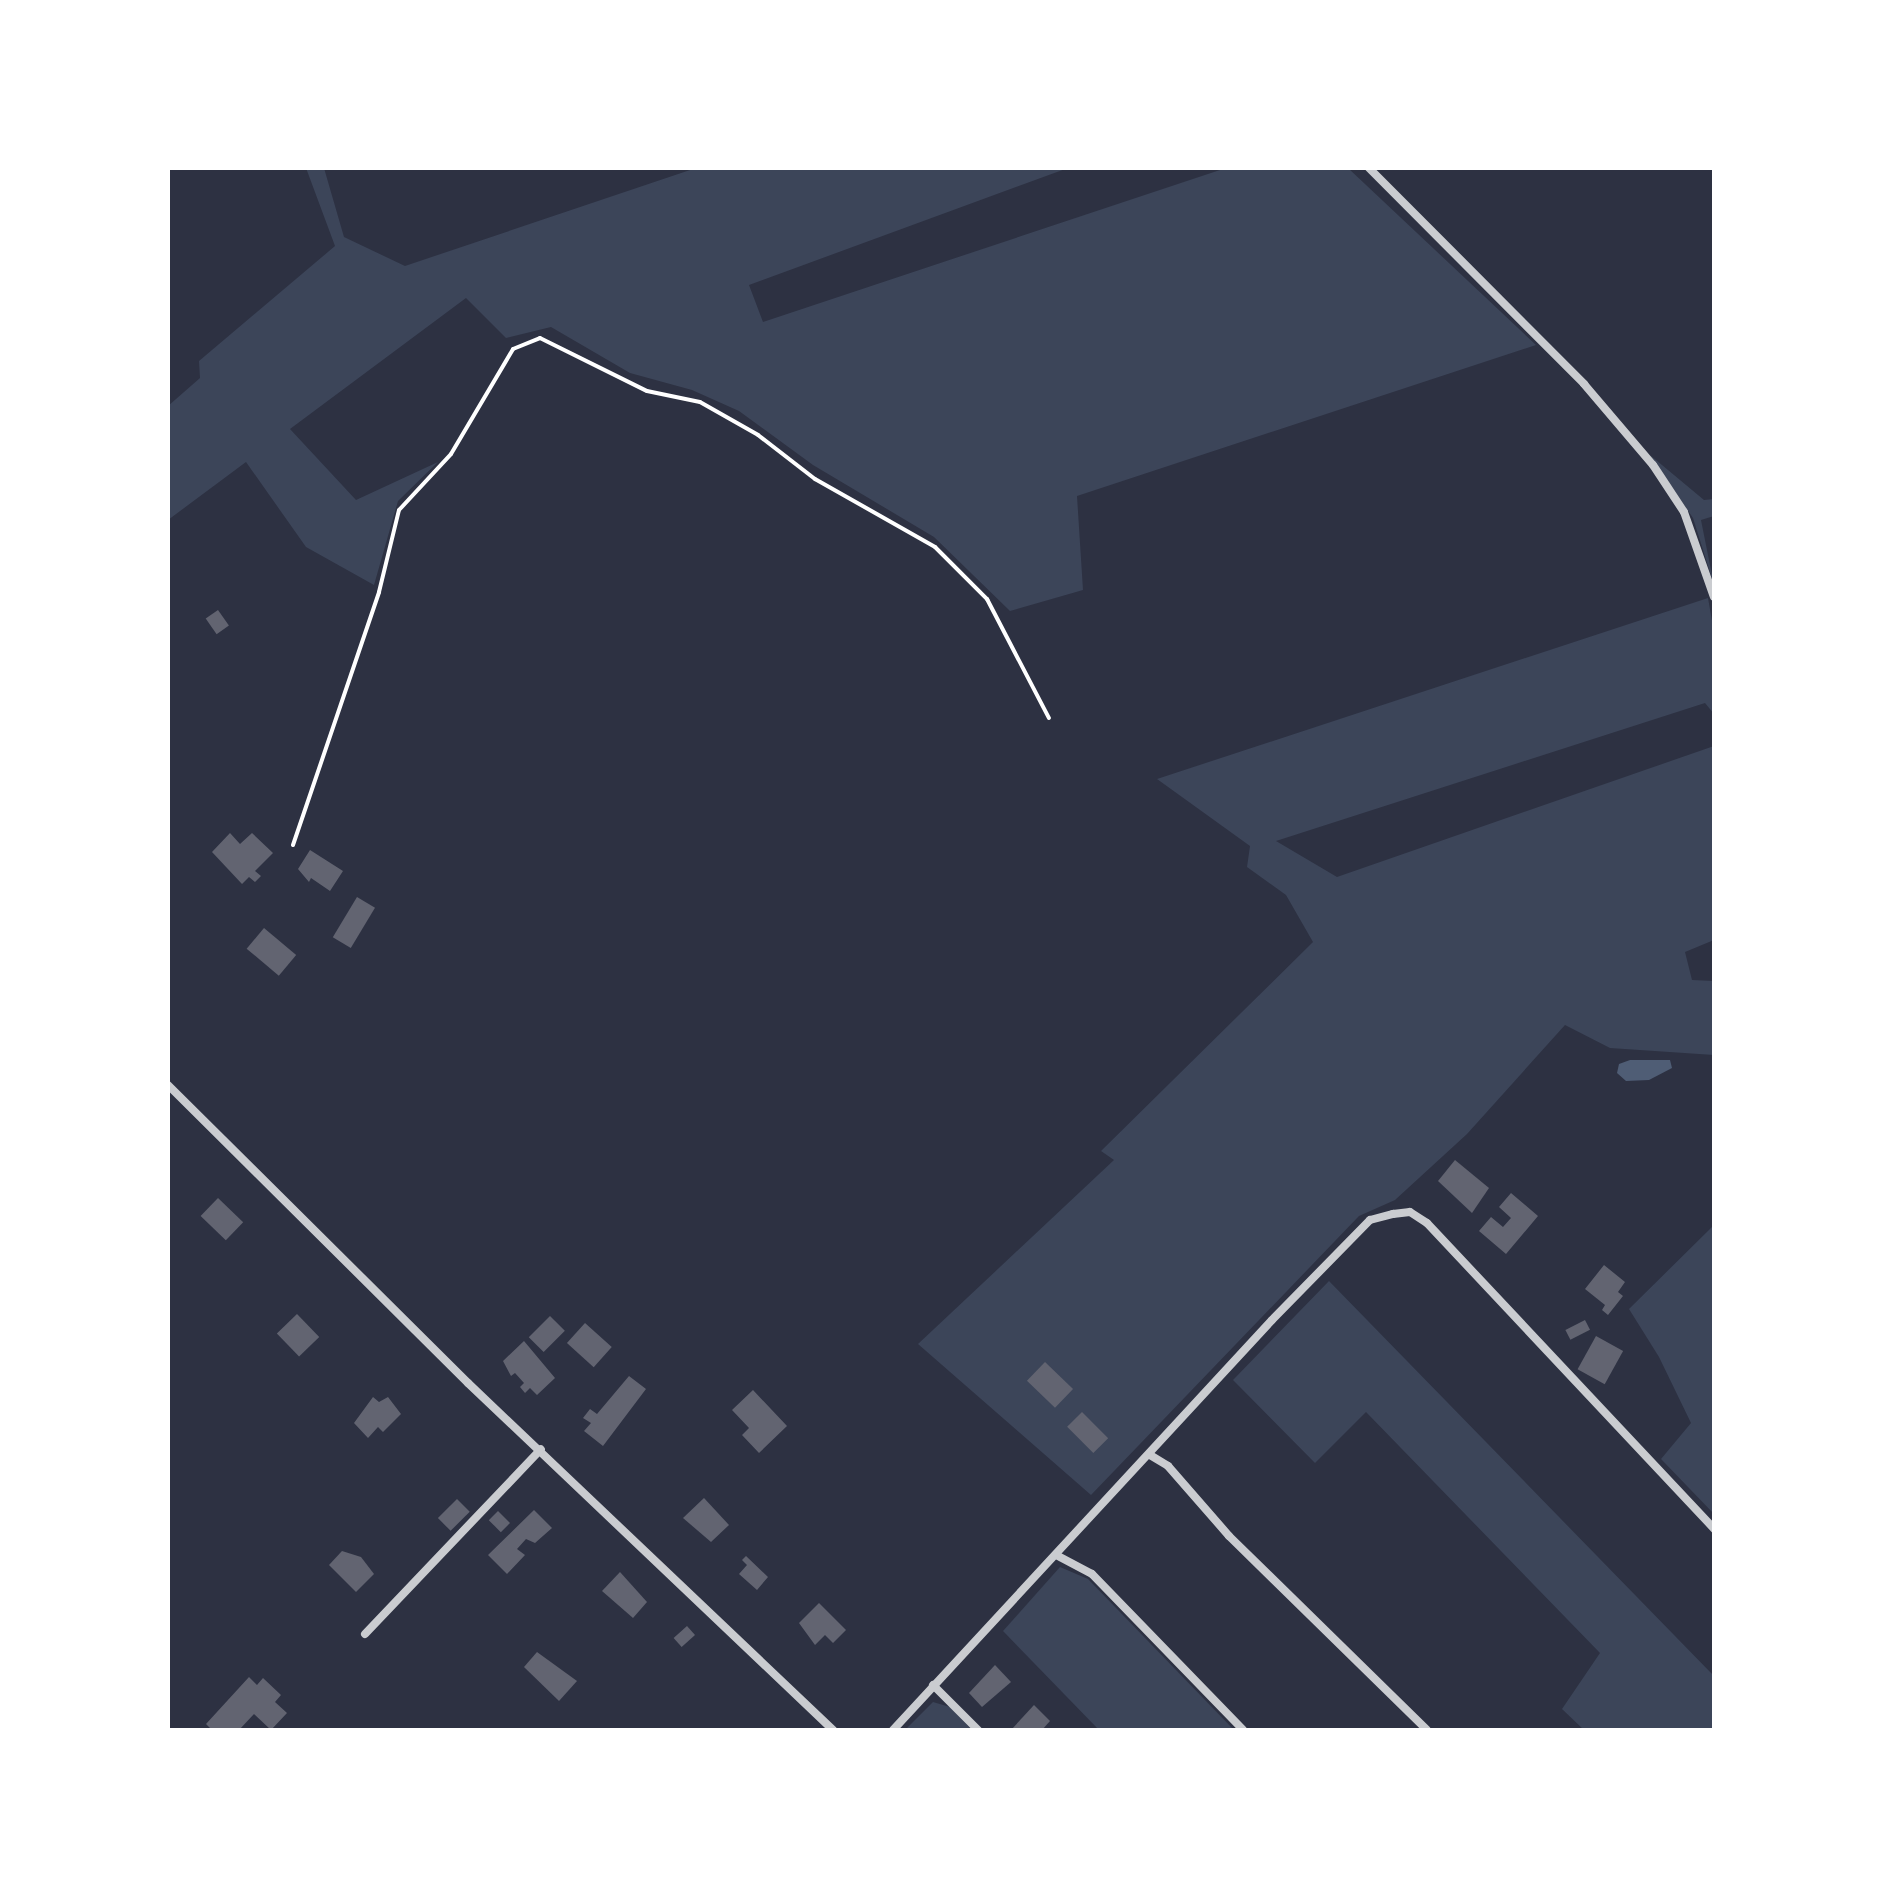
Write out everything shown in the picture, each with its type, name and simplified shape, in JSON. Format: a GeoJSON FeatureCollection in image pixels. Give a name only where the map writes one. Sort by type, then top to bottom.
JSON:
{"type":"FeatureCollection","features":[{"type":"Feature","properties":{"kind":"street"},"geometry":{"type":"LineString","coordinates":[[1369,168],[1584,384],[1653,465],[1684,512],[1714,597]]}},
{"type":"Feature","properties":{"kind":"street"},"geometry":{"type":"LineString","coordinates":[[168,1085],[683,1592],[833,1730]]}},
{"type":"Feature","properties":{"kind":"street"},"geometry":{"type":"LineString","coordinates":[[893,1730],[1370,1220],[1410,1212],[1427,1223],[1714,1529]]}},
{"type":"Feature","properties":{"kind":"street"},"geometry":{"type":"LineString","coordinates":[[365,1634],[541,1449]]}},
{"type":"Feature","properties":{"kind":"street"},"geometry":{"type":"LineString","coordinates":[[1150,1455],[1168,1466],[1229,1536],[1427,1730]]}},
{"type":"Feature","properties":{"kind":"street"},"geometry":{"type":"LineString","coordinates":[[1058,1556],[1092,1574],[1243,1730]]}},
{"type":"Feature","properties":{"kind":"street"},"geometry":{"type":"LineString","coordinates":[[933,1685],[978,1730]]}},
{"type":"Feature","properties":{"kind":"path"},"geometry":{"type":"LineString","coordinates":[[293,845],[379,592],[399,510],[451,454],[513,349],[540,338],[647,391],[700,402],[758,435],[815,479],[935,547],[987,599],[1049,718]]}},
{"type":"Feature","properties":{"kind":"shaded area"},"geometry":{"type":"Polygon","coordinates":[[[306,168],[324,168],[344,237],[405,266],[696,168],[1068,168],[749,285],[763,322],[1226,168],[1348,168],[1536,345],[1077,496],[1083,590],[1010,611],[934,537],[813,465],[739,411],[692,390],[630,373],[551,327],[506,338],[466,298],[290,429],[356,500],[438,462],[398,501],[374,585],[306,547],[246,462],[168,520],[168,406],[200,378],[199,361],[335,246],[306,168]]]}},
{"type":"Feature","properties":{"kind":"shaded area"},"geometry":{"type":"Polygon","coordinates":[[[1650,455],[1704,500],[1714,499],[1714,516],[1701,520],[1714,585],[1693,518],[1650,455]]]}},
{"type":"Feature","properties":{"kind":"shaded area"},"geometry":{"type":"Polygon","coordinates":[[[1708,598],[1714,632],[1714,714],[1705,703],[1276,841],[1337,877],[1714,746],[1714,940],[1685,952],[1692,980],[1714,981],[1714,1055],[1610,1048],[1565,1025],[1467,1134],[1395,1200],[1359,1216],[1091,1495],[918,1344],[1114,1160],[1101,1151],[1313,942],[1286,895],[1247,867],[1250,846],[1157,779],[1708,598]]]}},
{"type":"Feature","properties":{"kind":"shaded area"},"geometry":{"type":"Polygon","coordinates":[[[1630,1060],[1670,1060],[1672,1068],[1649,1080],[1626,1081],[1617,1073],[1619,1064],[1630,1060]]]}},
{"type":"Feature","properties":{"kind":"shaded area"},"geometry":{"type":"Polygon","coordinates":[[[1714,1225],[1714,1514],[1661,1459],[1691,1423],[1659,1357],[1629,1309],[1714,1225]]]}},
{"type":"Feature","properties":{"kind":"shaded area"},"geometry":{"type":"Polygon","coordinates":[[[1329,1281],[1714,1676],[1714,1730],[1584,1730],[1562,1709],[1600,1653],[1366,1412],[1315,1463],[1233,1380],[1329,1281]]]}},
{"type":"Feature","properties":{"kind":"shaded area"},"geometry":{"type":"Polygon","coordinates":[[[1060,1567],[1088,1579],[1234,1730],[1099,1730],[1003,1631],[1060,1567]]]}},
{"type":"Feature","properties":{"kind":"shaded area"},"geometry":{"type":"Polygon","coordinates":[[[933,1702],[950,1707],[972,1730],[905,1730],[933,1702]]]}},
{"type":"Feature","properties":{"kind":"building"},"geometry":{"type":"Polygon","coordinates":[[[218,610],[229,626],[217,634],[206,619],[218,610]]]}},
{"type":"Feature","properties":{"kind":"building"},"geometry":{"type":"Polygon","coordinates":[[[230,833],[240,844],[252,833],[273,853],[255,871],[261,876],[255,882],[249,877],[242,884],[212,852],[230,833]]]}},
{"type":"Feature","properties":{"kind":"building"},"geometry":{"type":"Polygon","coordinates":[[[310,850],[343,871],[330,891],[311,878],[309,882],[298,869],[310,850]]]}},
{"type":"Feature","properties":{"kind":"building"},"geometry":{"type":"Polygon","coordinates":[[[357,897],[375,908],[351,948],[333,937],[357,897]]]}},
{"type":"Feature","properties":{"kind":"building"},"geometry":{"type":"Polygon","coordinates":[[[264,928],[296,955],[279,976],[247,949],[264,928]]]}},
{"type":"Feature","properties":{"kind":"building"},"geometry":{"type":"Polygon","coordinates":[[[1455,1160],[1489,1188],[1472,1213],[1438,1181],[1455,1160]]]}},
{"type":"Feature","properties":{"kind":"building"},"geometry":{"type":"Polygon","coordinates":[[[1511,1193],[1538,1216],[1506,1254],[1479,1231],[1491,1217],[1503,1227],[1511,1218],[1499,1207],[1511,1193]]]}},
{"type":"Feature","properties":{"kind":"building"},"geometry":{"type":"Polygon","coordinates":[[[218,1198],[243,1222],[226,1240],[201,1216],[218,1198]]]}},
{"type":"Feature","properties":{"kind":"building"},"geometry":{"type":"Polygon","coordinates":[[[1604,1265],[1625,1282],[1618,1292],[1623,1296],[1608,1315],[1602,1310],[1605,1305],[1585,1289],[1604,1265]]]}},
{"type":"Feature","properties":{"kind":"building"},"geometry":{"type":"Polygon","coordinates":[[[297,1314],[319,1337],[299,1356],[277,1333],[297,1314]]]}},
{"type":"Feature","properties":{"kind":"building"},"geometry":{"type":"Polygon","coordinates":[[[550,1316],[565,1331],[544,1352],[529,1337],[550,1316]]]}},
{"type":"Feature","properties":{"kind":"building"},"geometry":{"type":"Polygon","coordinates":[[[1585,1320],[1590,1330],[1570,1340],[1565,1330],[1585,1320]]]}},
{"type":"Feature","properties":{"kind":"building"},"geometry":{"type":"Polygon","coordinates":[[[585,1323],[612,1347],[594,1367],[567,1343],[585,1323]]]}},
{"type":"Feature","properties":{"kind":"building"},"geometry":{"type":"Polygon","coordinates":[[[1596,1336],[1623,1351],[1605,1384],[1578,1369],[1596,1336]]]}},
{"type":"Feature","properties":{"kind":"building"},"geometry":{"type":"Polygon","coordinates":[[[524,1341],[555,1378],[537,1395],[530,1388],[525,1393],[520,1387],[524,1383],[515,1373],[511,1376],[503,1361],[524,1341]]]}},
{"type":"Feature","properties":{"kind":"building"},"geometry":{"type":"Polygon","coordinates":[[[1045,1362],[1073,1389],[1055,1408],[1027,1381],[1045,1362]]]}},
{"type":"Feature","properties":{"kind":"building"},"geometry":{"type":"Polygon","coordinates":[[[629,1376],[646,1389],[603,1446],[584,1431],[591,1423],[583,1418],[590,1409],[597,1414],[629,1376]]]}},
{"type":"Feature","properties":{"kind":"building"},"geometry":{"type":"Polygon","coordinates":[[[753,1390],[787,1426],[759,1453],[742,1435],[749,1428],[732,1410],[753,1390]]]}},
{"type":"Feature","properties":{"kind":"building"},"geometry":{"type":"Polygon","coordinates":[[[373,1397],[379,1402],[388,1397],[401,1414],[383,1432],[378,1427],[368,1438],[354,1423],[373,1397]]]}},
{"type":"Feature","properties":{"kind":"building"},"geometry":{"type":"Polygon","coordinates":[[[1082,1412],[1108,1438],[1093,1453],[1067,1427],[1082,1412]]]}},
{"type":"Feature","properties":{"kind":"building"},"geometry":{"type":"Polygon","coordinates":[[[704,1498],[729,1525],[711,1542],[683,1518],[704,1498]]]}},
{"type":"Feature","properties":{"kind":"building"},"geometry":{"type":"Polygon","coordinates":[[[457,1499],[470,1512],[451,1531],[438,1518],[457,1499]]]}},
{"type":"Feature","properties":{"kind":"building"},"geometry":{"type":"Polygon","coordinates":[[[534,1510],[552,1528],[535,1543],[526,1539],[517,1549],[525,1555],[507,1574],[488,1555],[534,1510]]]}},
{"type":"Feature","properties":{"kind":"building"},"geometry":{"type":"Polygon","coordinates":[[[498,1511],[510,1523],[501,1532],[489,1520],[498,1511]]]}},
{"type":"Feature","properties":{"kind":"building"},"geometry":{"type":"Polygon","coordinates":[[[342,1551],[361,1557],[374,1574],[356,1592],[329,1565],[342,1551]]]}},
{"type":"Feature","properties":{"kind":"building"},"geometry":{"type":"Polygon","coordinates":[[[746,1556],[768,1577],[757,1590],[739,1574],[747,1565],[742,1560],[746,1556]]]}},
{"type":"Feature","properties":{"kind":"building"},"geometry":{"type":"Polygon","coordinates":[[[620,1572],[647,1602],[633,1618],[602,1591],[620,1572]]]}},
{"type":"Feature","properties":{"kind":"building"},"geometry":{"type":"Polygon","coordinates":[[[819,1603],[846,1630],[833,1643],[825,1635],[815,1645],[799,1623],[819,1603]]]}},
{"type":"Feature","properties":{"kind":"building"},"geometry":{"type":"Polygon","coordinates":[[[687,1626],[695,1635],[682,1647],[674,1638],[687,1626]]]}},
{"type":"Feature","properties":{"kind":"building"},"geometry":{"type":"Polygon","coordinates":[[[537,1652],[577,1681],[559,1701],[524,1667],[537,1652]]]}},
{"type":"Feature","properties":{"kind":"building"},"geometry":{"type":"Polygon","coordinates":[[[995,1665],[1011,1682],[982,1707],[969,1693],[995,1665]]]}},
{"type":"Feature","properties":{"kind":"building"},"geometry":{"type":"Polygon","coordinates":[[[249,1677],[257,1685],[263,1678],[281,1695],[275,1702],[287,1713],[271,1730],[254,1714],[239,1730],[212,1730],[206,1724],[249,1677]]]}},
{"type":"Feature","properties":{"kind":"building"},"geometry":{"type":"Polygon","coordinates":[[[1034,1705],[1050,1721],[1042,1730],[1011,1730],[1034,1705]]]}}]}
